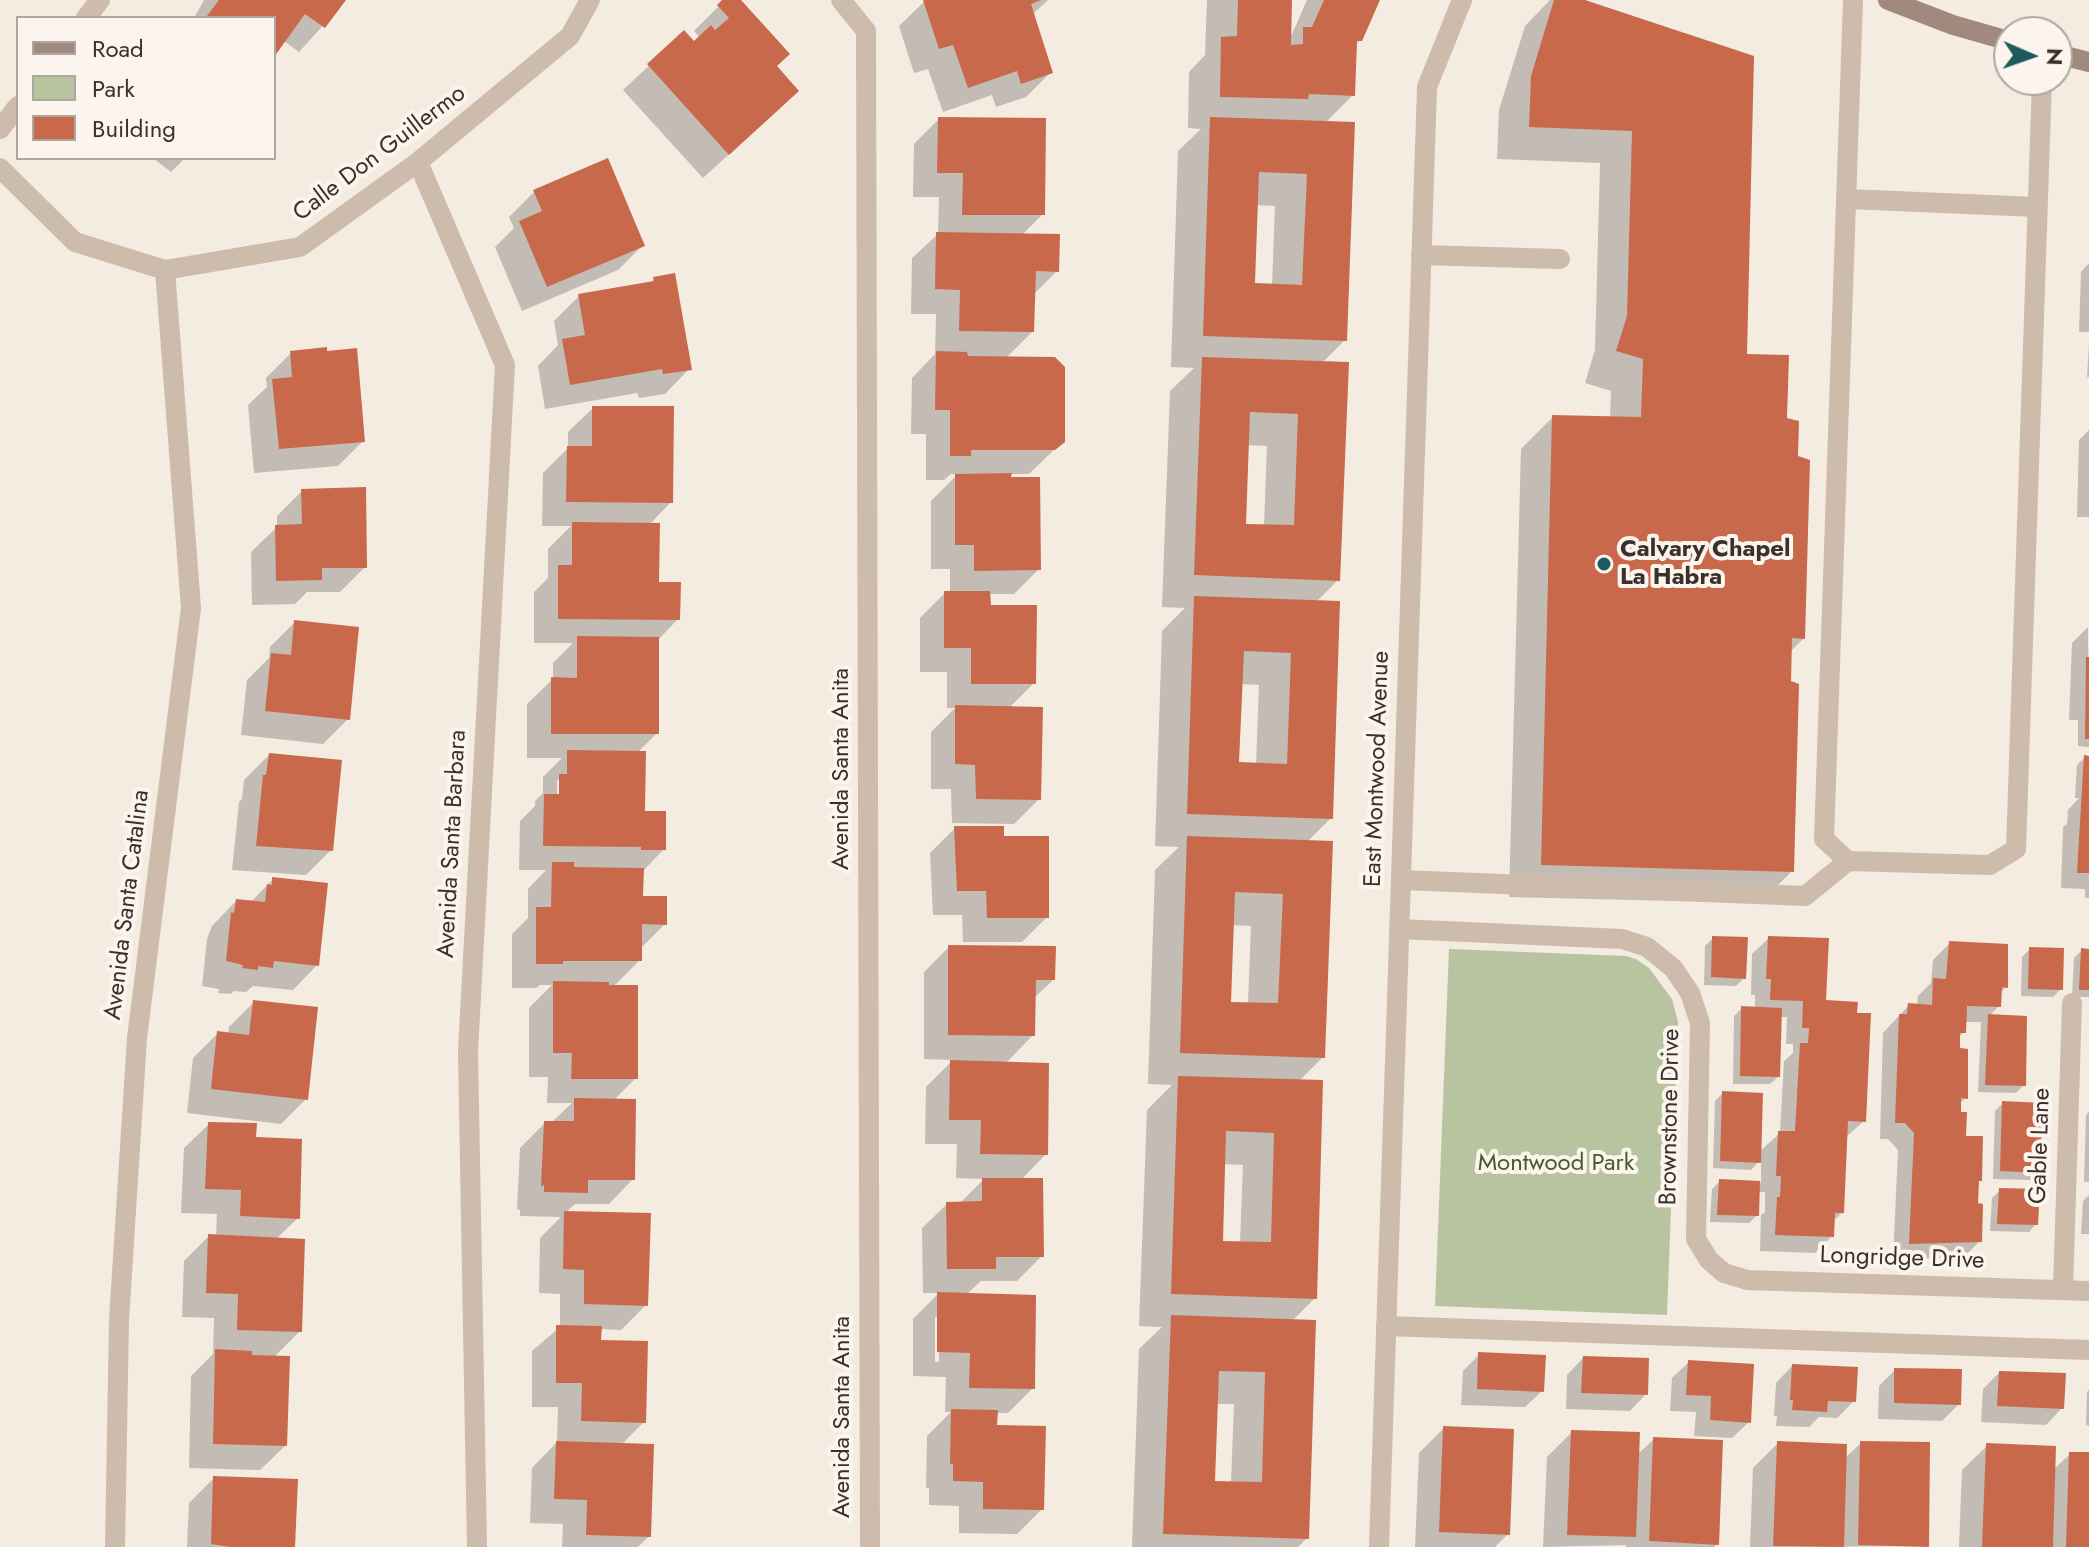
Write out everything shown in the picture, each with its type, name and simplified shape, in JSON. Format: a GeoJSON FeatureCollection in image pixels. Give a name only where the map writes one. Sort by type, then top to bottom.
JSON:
{"type":"FeatureCollection","features":[{"type":"Feature","properties":{"kind":"main road"},"geometry":{"type":"LineString","coordinates":[[1888,0],[1993,36]]}},
{"type":"Feature","properties":{"kind":"street"},"geometry":{"type":"LineString","coordinates":[[88,16],[100,0]]}},
{"type":"Feature","properties":{"kind":"street","name":"Calle Don Guillermo"},"geometry":{"type":"LineString","coordinates":[[0,168],[75,242],[165,270],[300,247],[418,162],[570,36],[590,0]]}},
{"type":"Feature","properties":{"kind":"street","name":"Avenida Santa Anita"},"geometry":{"type":"LineString","coordinates":[[841,0],[866,31],[870,1547]]}},
{"type":"Feature","properties":{"kind":"street","name":"East Montwood Avenue"},"geometry":{"type":"LineString","coordinates":[[1379,1547],[1427,87],[1462,0]]}},
{"type":"Feature","properties":{"kind":"street"},"geometry":{"type":"LineString","coordinates":[[1848,861],[1824,839],[1853,0]]}},
{"type":"Feature","properties":{"kind":"street"},"geometry":{"type":"LineString","coordinates":[[1401,880],[1805,896],[1848,861],[1990,865],[2016,849],[2041,96]]}},
{"type":"Feature","properties":{"kind":"street"},"geometry":{"type":"LineString","coordinates":[[0,129],[16,109]]}},
{"type":"Feature","properties":{"kind":"street","name":"Avenida Santa Barbara"},"geometry":{"type":"LineString","coordinates":[[418,162],[505,365],[468,1051],[477,1547]]}},
{"type":"Feature","properties":{"kind":"street"},"geometry":{"type":"LineString","coordinates":[[1848,199],[2037,207]]}},
{"type":"Feature","properties":{"kind":"street"},"geometry":{"type":"LineString","coordinates":[[1421,255],[1560,259]]}},
{"type":"Feature","properties":{"kind":"street","name":"Avenida Santa Catalina"},"geometry":{"type":"LineString","coordinates":[[115,1547],[119,1320],[137,1038],[191,608],[165,270]]}},
{"type":"Feature","properties":{"kind":"street","name":"Brownstone Drive"},"geometry":{"type":"LineString","coordinates":[[1399,929],[1590,936],[1635,941],[1659,955],[1673,968],[1697,1008],[1700,1023],[1695,1231],[1699,1248],[1716,1267]]}},
{"type":"Feature","properties":{"kind":"street","name":"Gable Lane"},"geometry":{"type":"LineString","coordinates":[[2063,1290],[2072,1003]]}},
{"type":"Feature","properties":{"kind":"street","name":"Longridge Drive"},"geometry":{"type":"LineString","coordinates":[[1716,1267],[1724,1273],[1747,1280],[2089,1291]]}},
{"type":"Feature","properties":{"kind":"street"},"geometry":{"type":"LineString","coordinates":[[1386,1326],[2089,1350]]}},
{"type":"Feature","properties":{"kind":"green space","name":"Montwood Park"},"geometry":{"type":"Polygon","coordinates":[[[1449,949],[1626,956],[1649,968],[1672,999],[1678,1022],[1667,1315],[1435,1306],[1449,949]]]}},
{"type":"Feature","properties":{"kind":"building"},"geometry":{"type":"Polygon","coordinates":[[[219,0],[346,0],[325,28],[305,14],[276,54],[276,16],[207,16],[219,0]]]}},
{"type":"Feature","properties":{"kind":"building"},"geometry":{"type":"Polygon","coordinates":[[[722,0],[741,0],[790,54],[777,66],[799,91],[729,155],[647,64],[684,30],[694,41],[711,25],[715,30],[729,18],[717,5],[722,0]]]}},
{"type":"Feature","properties":{"kind":"building"},"geometry":{"type":"Polygon","coordinates":[[[923,0],[1041,0],[1031,4],[1053,73],[1021,84],[1017,71],[968,88],[953,45],[939,49],[923,0]]]}},
{"type":"Feature","properties":{"kind":"building"},"geometry":{"type":"Polygon","coordinates":[[[1238,0],[1292,0],[1291,45],[1303,44],[1303,27],[1312,27],[1324,0],[1380,0],[1362,41],[1357,41],[1355,96],[1309,94],[1308,99],[1220,97],[1221,37],[1237,36],[1238,0]]]}},
{"type":"Feature","properties":{"kind":"building"},"geometry":{"type":"Polygon","coordinates":[[[1554,0],[1585,0],[1754,56],[1747,354],[1789,355],[1787,418],[1799,421],[1798,456],[1810,460],[1805,639],[1792,638],[1791,681],[1799,684],[1794,872],[1541,865],[1552,415],[1641,417],[1643,359],[1616,351],[1627,316],[1632,131],[1529,127],[1531,76],[1554,0]]]}},
{"type":"Feature","properties":{"kind":"building"},"geometry":{"type":"Polygon","coordinates":[[[938,117],[1046,118],[1045,215],[962,215],[963,173],[937,173],[938,117]]]}},
{"type":"Feature","properties":{"kind":"building"},"geometry":{"type":"Polygon","coordinates":[[[1210,117],[1355,122],[1347,341],[1203,336],[1210,117]],[[1259,172],[1255,283],[1302,285],[1307,174],[1259,172]]]}},
{"type":"Feature","properties":{"kind":"building"},"geometry":{"type":"Polygon","coordinates":[[[608,158],[645,246],[547,287],[519,221],[542,211],[533,190],[608,158]]]}},
{"type":"Feature","properties":{"kind":"building"},"geometry":{"type":"Polygon","coordinates":[[[936,232],[1060,234],[1059,272],[1036,271],[1034,332],[959,331],[960,290],[935,289],[936,232]]]}},
{"type":"Feature","properties":{"kind":"building"},"geometry":{"type":"Polygon","coordinates":[[[675,273],[692,370],[663,374],[662,369],[570,385],[562,339],[585,335],[578,294],[654,281],[653,277],[675,273]]]}},
{"type":"Feature","properties":{"kind":"building"},"geometry":{"type":"Polygon","coordinates":[[[327,347],[327,351],[357,348],[365,442],[279,449],[272,379],[292,377],[290,351],[327,347]]]}},
{"type":"Feature","properties":{"kind":"building"},"geometry":{"type":"Polygon","coordinates":[[[936,351],[967,352],[968,356],[1055,357],[1065,367],[1065,442],[1055,450],[971,450],[971,456],[950,456],[950,410],[935,410],[936,351]]]}},
{"type":"Feature","properties":{"kind":"building"},"geometry":{"type":"Polygon","coordinates":[[[1202,357],[1349,362],[1340,581],[1194,575],[1202,357]],[[1250,412],[1246,524],[1294,525],[1298,414],[1250,412]]]}},
{"type":"Feature","properties":{"kind":"building"},"geometry":{"type":"Polygon","coordinates":[[[592,406],[674,406],[673,503],[566,502],[567,446],[592,446],[592,406]]]}},
{"type":"Feature","properties":{"kind":"building"},"geometry":{"type":"Polygon","coordinates":[[[1012,473],[1011,477],[1040,477],[1041,570],[974,571],[974,545],[955,545],[955,474],[1012,473]]]}},
{"type":"Feature","properties":{"kind":"building"},"geometry":{"type":"Polygon","coordinates":[[[366,487],[367,568],[322,568],[322,580],[276,581],[275,525],[302,524],[301,489],[366,487]]]}},
{"type":"Feature","properties":{"kind":"building"},"geometry":{"type":"Polygon","coordinates":[[[572,522],[660,523],[659,582],[681,582],[680,620],[558,619],[558,565],[572,565],[572,522]]]}},
{"type":"Feature","properties":{"kind":"building"},"geometry":{"type":"Polygon","coordinates":[[[944,591],[990,591],[991,605],[1037,605],[1036,684],[971,684],[971,648],[944,648],[944,591]]]}},
{"type":"Feature","properties":{"kind":"building"},"geometry":{"type":"Polygon","coordinates":[[[1194,596],[1340,601],[1333,819],[1187,814],[1194,596]],[[1244,651],[1239,762],[1287,764],[1291,653],[1244,651]]]}},
{"type":"Feature","properties":{"kind":"building"},"geometry":{"type":"Polygon","coordinates":[[[294,620],[359,627],[350,720],[265,711],[271,653],[291,655],[294,620]]]}},
{"type":"Feature","properties":{"kind":"building"},"geometry":{"type":"Polygon","coordinates":[[[577,636],[659,637],[659,734],[551,734],[551,677],[577,678],[577,636]]]}},
{"type":"Feature","properties":{"kind":"building"},"geometry":{"type":"Polygon","coordinates":[[[2086,657],[2089,657],[2089,739],[2085,739],[2086,657]]]}},
{"type":"Feature","properties":{"kind":"building"},"geometry":{"type":"Polygon","coordinates":[[[955,705],[1043,707],[1041,800],[976,799],[975,765],[955,764],[955,705]]]}},
{"type":"Feature","properties":{"kind":"building"},"geometry":{"type":"Polygon","coordinates":[[[567,750],[646,751],[645,811],[666,811],[666,850],[543,846],[544,794],[559,794],[559,774],[567,774],[567,750]]]}},
{"type":"Feature","properties":{"kind":"building"},"geometry":{"type":"Polygon","coordinates":[[[269,753],[342,760],[333,851],[256,846],[263,775],[266,775],[269,753]]]}},
{"type":"Feature","properties":{"kind":"building"},"geometry":{"type":"Polygon","coordinates":[[[2084,755],[2089,756],[2089,873],[2077,873],[2084,755]]]}},
{"type":"Feature","properties":{"kind":"building"},"geometry":{"type":"Polygon","coordinates":[[[954,826],[1004,826],[1004,836],[1049,836],[1049,918],[987,918],[986,891],[957,891],[954,826]]]}},
{"type":"Feature","properties":{"kind":"building"},"geometry":{"type":"Polygon","coordinates":[[[1187,836],[1333,841],[1325,1058],[1180,1053],[1187,836]],[[1235,892],[1231,1002],[1278,1003],[1283,894],[1235,892]]]}},
{"type":"Feature","properties":{"kind":"building"},"geometry":{"type":"Polygon","coordinates":[[[552,862],[574,862],[574,867],[644,868],[643,896],[667,896],[667,925],[642,924],[642,961],[536,964],[536,907],[551,907],[552,862]]]}},
{"type":"Feature","properties":{"kind":"building"},"geometry":{"type":"Polygon","coordinates":[[[272,877],[328,883],[319,966],[274,961],[273,968],[258,966],[258,970],[242,968],[243,965],[226,961],[231,912],[234,913],[236,899],[265,902],[267,884],[272,885],[272,877]]]}},
{"type":"Feature","properties":{"kind":"building"},"geometry":{"type":"Polygon","coordinates":[[[1712,936],[1748,937],[1746,979],[1711,977],[1712,936]]]}},
{"type":"Feature","properties":{"kind":"building"},"geometry":{"type":"Polygon","coordinates":[[[1768,936],[1829,938],[1826,1000],[1858,1002],[1857,1013],[1871,1013],[1866,1122],[1848,1121],[1844,1213],[1835,1213],[1834,1237],[1775,1235],[1781,1176],[1776,1176],[1778,1131],[1795,1131],[1800,1043],[1808,1043],[1809,1028],[1802,1028],[1803,1001],[1770,1000],[1771,979],[1766,979],[1768,936]]]}},
{"type":"Feature","properties":{"kind":"building"},"geometry":{"type":"Polygon","coordinates":[[[1949,941],[2008,944],[2008,988],[2002,987],[2001,1007],[1967,1006],[1966,1033],[1960,1033],[1960,1048],[1968,1049],[1968,1099],[1961,1098],[1961,1112],[1967,1112],[1966,1136],[1983,1136],[1978,1203],[1983,1204],[1982,1242],[1909,1244],[1914,1133],[1905,1123],[1895,1123],[1899,1014],[1907,1014],[1908,1003],[1932,1005],[1933,978],[1946,979],[1949,941]]]}},
{"type":"Feature","properties":{"kind":"building"},"geometry":{"type":"Polygon","coordinates":[[[948,945],[1056,946],[1055,980],[1036,980],[1035,1036],[948,1035],[948,945]]]}},
{"type":"Feature","properties":{"kind":"building"},"geometry":{"type":"Polygon","coordinates":[[[2029,947],[2064,948],[2063,990],[2028,989],[2029,947]]]}},
{"type":"Feature","properties":{"kind":"building"},"geometry":{"type":"Polygon","coordinates":[[[2081,948],[2089,949],[2089,990],[2079,990],[2081,948]]]}},
{"type":"Feature","properties":{"kind":"building"},"geometry":{"type":"Polygon","coordinates":[[[553,981],[638,985],[638,1079],[571,1079],[572,1053],[553,1053],[553,981]]]}},
{"type":"Feature","properties":{"kind":"building"},"geometry":{"type":"Polygon","coordinates":[[[253,1000],[318,1007],[308,1100],[211,1089],[217,1031],[249,1035],[253,1000]]]}},
{"type":"Feature","properties":{"kind":"building"},"geometry":{"type":"Polygon","coordinates":[[[1741,1006],[1782,1008],[1780,1077],[1740,1076],[1741,1006]]]}},
{"type":"Feature","properties":{"kind":"building"},"geometry":{"type":"Polygon","coordinates":[[[1988,1014],[2027,1016],[2026,1086],[1985,1085],[1988,1014]]]}},
{"type":"Feature","properties":{"kind":"building"},"geometry":{"type":"Polygon","coordinates":[[[950,1060],[1049,1063],[1048,1155],[980,1154],[981,1120],[949,1120],[950,1060]]]}},
{"type":"Feature","properties":{"kind":"building"},"geometry":{"type":"Polygon","coordinates":[[[1178,1076],[1323,1080],[1317,1299],[1171,1294],[1178,1076]],[[1226,1131],[1223,1241],[1271,1242],[1274,1133],[1226,1131]]]}},
{"type":"Feature","properties":{"kind":"building"},"geometry":{"type":"Polygon","coordinates":[[[1722,1091],[1763,1093],[1761,1163],[1720,1161],[1722,1091]]]}},
{"type":"Feature","properties":{"kind":"building"},"geometry":{"type":"Polygon","coordinates":[[[574,1098],[636,1099],[635,1180],[588,1180],[588,1193],[544,1192],[544,1185],[541,1186],[544,1121],[574,1121],[574,1098]]]}},
{"type":"Feature","properties":{"kind":"building"},"geometry":{"type":"Polygon","coordinates":[[[2002,1101],[2043,1103],[2040,1173],[2000,1171],[2002,1101]]]}},
{"type":"Feature","properties":{"kind":"building"},"geometry":{"type":"Polygon","coordinates":[[[208,1122],[257,1123],[256,1137],[302,1139],[300,1219],[240,1216],[241,1190],[205,1189],[208,1122]]]}},
{"type":"Feature","properties":{"kind":"building"},"geometry":{"type":"Polygon","coordinates":[[[982,1178],[1043,1178],[1044,1257],[996,1257],[996,1269],[947,1269],[946,1202],[982,1201],[982,1178]]]}},
{"type":"Feature","properties":{"kind":"building"},"geometry":{"type":"Polygon","coordinates":[[[1719,1179],[1760,1181],[1759,1216],[1717,1215],[1719,1179]]]}},
{"type":"Feature","properties":{"kind":"building"},"geometry":{"type":"Polygon","coordinates":[[[1999,1188],[2040,1189],[2038,1225],[1997,1224],[1999,1188]]]}},
{"type":"Feature","properties":{"kind":"building"},"geometry":{"type":"Polygon","coordinates":[[[564,1211],[651,1213],[648,1306],[584,1304],[584,1270],[563,1269],[564,1211]]]}},
{"type":"Feature","properties":{"kind":"building"},"geometry":{"type":"Polygon","coordinates":[[[208,1234],[305,1239],[302,1332],[237,1330],[238,1294],[206,1293],[208,1234]]]}},
{"type":"Feature","properties":{"kind":"building"},"geometry":{"type":"Polygon","coordinates":[[[937,1292],[1036,1295],[1035,1389],[969,1388],[970,1353],[937,1352],[937,1292]]]}},
{"type":"Feature","properties":{"kind":"building"},"geometry":{"type":"Polygon","coordinates":[[[1171,1315],[1316,1320],[1309,1539],[1163,1534],[1171,1315]],[[1219,1371],[1215,1481],[1262,1482],[1265,1372],[1219,1371]]]}},
{"type":"Feature","properties":{"kind":"building"},"geometry":{"type":"Polygon","coordinates":[[[556,1325],[602,1326],[601,1340],[648,1341],[646,1423],[581,1421],[582,1383],[556,1383],[556,1325]]]}},
{"type":"Feature","properties":{"kind":"building"},"geometry":{"type":"Polygon","coordinates":[[[215,1349],[252,1351],[252,1355],[290,1356],[287,1446],[213,1444],[215,1349]]]}},
{"type":"Feature","properties":{"kind":"building"},"geometry":{"type":"Polygon","coordinates":[[[1478,1352],[1546,1355],[1544,1392],[1477,1389],[1478,1352]]]}},
{"type":"Feature","properties":{"kind":"building"},"geometry":{"type":"Polygon","coordinates":[[[1583,1356],[1649,1358],[1648,1395],[1581,1393],[1583,1356]]]}},
{"type":"Feature","properties":{"kind":"building"},"geometry":{"type":"Polygon","coordinates":[[[1688,1360],[1754,1364],[1751,1423],[1710,1420],[1711,1396],[1686,1395],[1688,1360]]]}},
{"type":"Feature","properties":{"kind":"building"},"geometry":{"type":"Polygon","coordinates":[[[1792,1364],[1858,1367],[1856,1402],[1828,1401],[1827,1412],[1792,1410],[1792,1364]]]}},
{"type":"Feature","properties":{"kind":"building"},"geometry":{"type":"Polygon","coordinates":[[[1894,1368],[1962,1369],[1961,1405],[1894,1403],[1894,1368]]]}},
{"type":"Feature","properties":{"kind":"building"},"geometry":{"type":"Polygon","coordinates":[[[1999,1371],[2066,1373],[2064,1409],[1997,1406],[1999,1371]]]}},
{"type":"Feature","properties":{"kind":"building"},"geometry":{"type":"Polygon","coordinates":[[[951,1409],[998,1410],[997,1425],[1046,1426],[1044,1510],[983,1509],[983,1482],[953,1481],[953,1464],[950,1464],[951,1409]]]}},
{"type":"Feature","properties":{"kind":"building"},"geometry":{"type":"Polygon","coordinates":[[[1443,1426],[1514,1429],[1510,1535],[1439,1532],[1443,1426]]]}},
{"type":"Feature","properties":{"kind":"building"},"geometry":{"type":"Polygon","coordinates":[[[1571,1430],[1640,1432],[1636,1537],[1567,1535],[1571,1430]]]}},
{"type":"Feature","properties":{"kind":"building"},"geometry":{"type":"Polygon","coordinates":[[[1653,1437],[1723,1440],[1719,1545],[1649,1541],[1653,1437]]]}},
{"type":"Feature","properties":{"kind":"building"},"geometry":{"type":"Polygon","coordinates":[[[556,1441],[654,1444],[651,1537],[586,1535],[587,1500],[554,1499],[556,1441]]]}},
{"type":"Feature","properties":{"kind":"building"},"geometry":{"type":"Polygon","coordinates":[[[1777,1441],[1847,1444],[1844,1547],[1773,1546],[1777,1441]]]}},
{"type":"Feature","properties":{"kind":"building"},"geometry":{"type":"Polygon","coordinates":[[[1860,1441],[1930,1442],[1929,1547],[1858,1545],[1860,1441]]]}},
{"type":"Feature","properties":{"kind":"building"},"geometry":{"type":"Polygon","coordinates":[[[1986,1443],[2056,1446],[2053,1547],[1982,1547],[1986,1443]]]}},
{"type":"Feature","properties":{"kind":"building"},"geometry":{"type":"Polygon","coordinates":[[[2069,1452],[2089,1452],[2089,1547],[2066,1547],[2069,1452]]]}},
{"type":"Feature","properties":{"kind":"building"},"geometry":{"type":"Polygon","coordinates":[[[213,1476],[298,1479],[295,1547],[211,1544],[213,1476]]]}},
{"type":"Feature","properties":{"kind":"place","name":"Calvary Chapel La Habra"},"geometry":{"type":"Point","coordinates":[1604,564]}}]}
